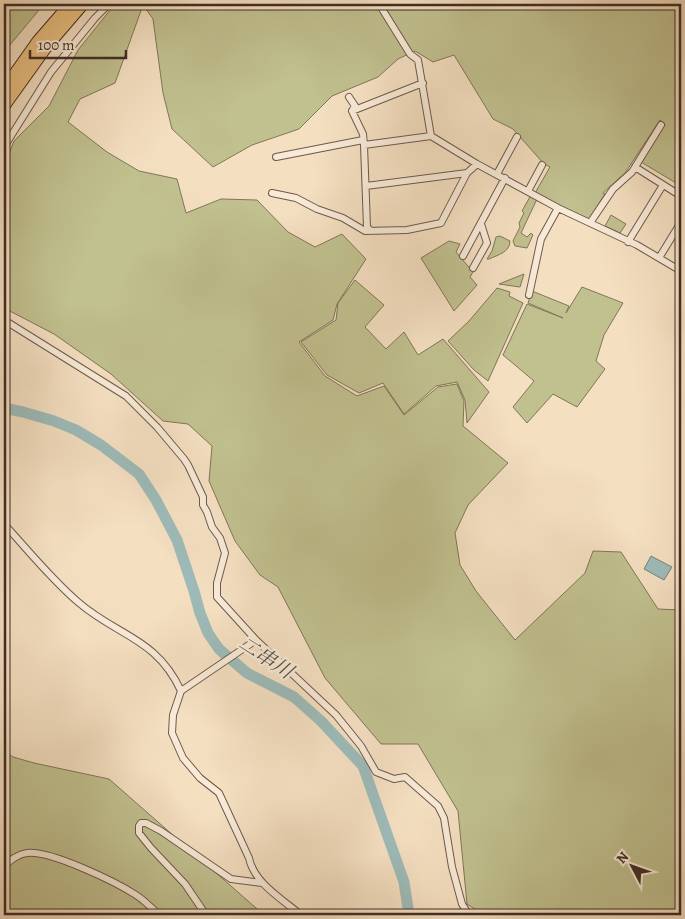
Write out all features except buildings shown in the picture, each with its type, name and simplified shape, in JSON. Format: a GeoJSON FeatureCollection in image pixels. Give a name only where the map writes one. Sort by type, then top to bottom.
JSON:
{"type":"FeatureCollection","features":[{"type":"Feature","properties":{"kind":"highway"},"geometry":{"type":"LineString","coordinates":[[4,89],[38,41],[70,4]]}},
{"type":"Feature","properties":{"kind":"highway"},"geometry":{"type":"LineString","coordinates":[[4,106],[47,46],[83,4]]}},
{"type":"Feature","properties":{"kind":"street"},"geometry":{"type":"LineString","coordinates":[[4,150],[51,72],[95,18],[109,4]]}},
{"type":"Feature","properties":{"kind":"street"},"geometry":{"type":"LineString","coordinates":[[379,4],[410,54],[418,60],[431,136]]}},
{"type":"Feature","properties":{"kind":"street"},"geometry":{"type":"LineString","coordinates":[[352,111],[423,83]]}},
{"type":"Feature","properties":{"kind":"street"},"geometry":{"type":"LineString","coordinates":[[349,97],[355,106],[352,111]]}},
{"type":"Feature","properties":{"kind":"street"},"geometry":{"type":"LineString","coordinates":[[352,111],[363,134],[367,227],[371,231]]}},
{"type":"Feature","properties":{"kind":"street"},"geometry":{"type":"LineString","coordinates":[[590,223],[613,189],[631,173],[661,125]]}},
{"type":"Feature","properties":{"kind":"street"},"geometry":{"type":"LineString","coordinates":[[276,157],[364,142],[431,136],[477,164],[558,208],[628,242],[637,244],[681,271]]}},
{"type":"Feature","properties":{"kind":"street"},"geometry":{"type":"LineString","coordinates":[[497,174],[517,137]]}},
{"type":"Feature","properties":{"kind":"street"},"geometry":{"type":"LineString","coordinates":[[272,193],[296,198],[317,209],[343,218],[364,231],[408,230],[441,223],[467,174],[477,164]]}},
{"type":"Feature","properties":{"kind":"street"},"geometry":{"type":"LineString","coordinates":[[528,191],[542,165]]}},
{"type":"Feature","properties":{"kind":"street"},"geometry":{"type":"LineString","coordinates":[[635,167],[681,196]]}},
{"type":"Feature","properties":{"kind":"street"},"geometry":{"type":"LineString","coordinates":[[366,186],[467,174]]}},
{"type":"Feature","properties":{"kind":"street"},"geometry":{"type":"LineString","coordinates":[[464,256],[505,178]]}},
{"type":"Feature","properties":{"kind":"street"},"geometry":{"type":"LineString","coordinates":[[628,242],[663,185]]}},
{"type":"Feature","properties":{"kind":"street"},"geometry":{"type":"LineString","coordinates":[[529,295],[541,239],[558,208]]}},
{"type":"Feature","properties":{"kind":"street"},"geometry":{"type":"LineString","coordinates":[[659,258],[681,222]]}},
{"type":"Feature","properties":{"kind":"street"},"geometry":{"type":"LineString","coordinates":[[473,268],[487,243],[481,224]]}},
{"type":"Feature","properties":{"kind":"street"},"geometry":{"type":"LineString","coordinates":[[4,320],[126,396],[157,427],[184,459],[202,497],[203,505],[208,512],[212,527],[220,538],[225,554],[217,583],[217,597],[256,640],[336,715],[361,746],[376,772],[394,779],[405,777],[438,806],[444,818],[452,868],[462,904],[469,915]]}},
{"type":"Feature","properties":{"kind":"street"},"geometry":{"type":"LineString","coordinates":[[4,524],[52,577],[78,602],[143,643],[166,664],[181,691]]}},
{"type":"Feature","properties":{"kind":"street"},"geometry":{"type":"LineString","coordinates":[[256,640],[181,691],[173,715],[172,734],[183,758],[200,778],[219,793],[249,858],[252,869],[262,883],[301,915]]}},
{"type":"Feature","properties":{"kind":"street"},"geometry":{"type":"LineString","coordinates":[[206,915],[185,884],[150,848],[140,832],[139,826],[141,823],[146,823],[180,843],[231,879],[262,883]]}},
{"type":"Feature","properties":{"kind":"street"},"geometry":{"type":"LineString","coordinates":[[4,866],[16,857],[28,853],[67,862],[99,875],[137,895],[159,915]]}},
{"type":"Feature","properties":{"kind":"shaded area"},"geometry":{"type":"Polygon","coordinates":[[[4,4],[44,4],[4,52],[4,4]]]}},
{"type":"Feature","properties":{"kind":"shaded area"},"geometry":{"type":"Polygon","coordinates":[[[115,4],[681,5],[681,131],[678,163],[681,139],[681,200],[675,192],[676,183],[641,162],[665,124],[660,120],[625,173],[603,193],[605,194],[589,220],[535,193],[550,167],[544,164],[513,129],[493,119],[454,55],[433,62],[415,51],[398,59],[378,77],[332,96],[299,129],[252,145],[213,167],[172,129],[163,93],[153,19],[143,5],[115,83],[80,99],[68,122],[107,152],[139,171],[177,179],[186,213],[221,199],[257,200],[288,232],[315,247],[342,234],[366,259],[337,304],[333,320],[299,342],[325,376],[357,396],[384,386],[404,415],[438,387],[457,384],[464,401],[463,426],[508,463],[468,505],[455,533],[460,565],[476,591],[515,640],[585,573],[593,551],[621,552],[658,609],[681,610],[681,915],[484,915],[467,904],[458,811],[418,744],[381,744],[325,678],[278,587],[260,575],[235,541],[209,481],[212,446],[188,424],[163,421],[111,374],[54,334],[4,308],[4,166],[14,141],[49,106],[78,50],[115,4]]]}},
{"type":"Feature","properties":{"kind":"shaded area"},"geometry":{"type":"Polygon","coordinates":[[[531,195],[537,199],[521,233],[527,237],[531,233],[533,235],[527,248],[515,246],[513,241],[520,227],[519,223],[524,213],[522,211],[531,195]]]}},
{"type":"Feature","properties":{"kind":"shaded area"},"geometry":{"type":"Polygon","coordinates":[[[611,215],[626,224],[620,233],[605,226],[611,215]]]}},
{"type":"Feature","properties":{"kind":"shaded area"},"geometry":{"type":"Polygon","coordinates":[[[500,236],[510,241],[508,248],[500,254],[487,259],[492,251],[496,237],[500,236]]]}},
{"type":"Feature","properties":{"kind":"shaded area"},"geometry":{"type":"Polygon","coordinates":[[[449,241],[460,244],[456,252],[473,272],[470,277],[477,285],[454,311],[421,258],[449,241]]]}},
{"type":"Feature","properties":{"kind":"shaded area"},"geometry":{"type":"Polygon","coordinates":[[[524,274],[520,287],[499,284],[524,274]]]}},
{"type":"Feature","properties":{"kind":"shaded area"},"geometry":{"type":"Polygon","coordinates":[[[355,280],[384,305],[365,327],[386,349],[404,332],[418,355],[443,339],[489,392],[467,423],[465,400],[457,382],[436,386],[404,414],[383,383],[359,393],[327,375],[301,342],[336,320],[338,303],[355,280]]]}},
{"type":"Feature","properties":{"kind":"shaded area"},"geometry":{"type":"Polygon","coordinates":[[[582,287],[623,303],[604,335],[596,361],[605,369],[577,407],[553,394],[527,423],[513,407],[534,381],[503,355],[527,304],[563,318],[528,303],[532,291],[569,306],[566,313],[582,287]]]}},
{"type":"Feature","properties":{"kind":"shaded area"},"geometry":{"type":"Polygon","coordinates":[[[497,288],[510,292],[509,296],[523,303],[488,381],[474,370],[448,341],[469,321],[497,288]]]}},
{"type":"Feature","properties":{"kind":"shaded area"},"geometry":{"type":"Polygon","coordinates":[[[4,751],[13,757],[34,763],[109,779],[264,915],[4,915],[4,751]]]}},
{"type":"Feature","properties":{"kind":"water"},"geometry":{"type":"Polygon","coordinates":[[[651,556],[672,567],[664,580],[644,569],[651,556]]]}},
{"type":"Feature","properties":{"kind":"waterway","name":"二串川"},"geometry":{"type":"LineString","coordinates":[[4,408],[54,421],[76,430],[101,445],[139,474],[156,500],[177,540],[200,613],[208,633],[219,649],[247,673],[294,697],[321,721],[363,766],[404,882],[409,915]]}}]}
